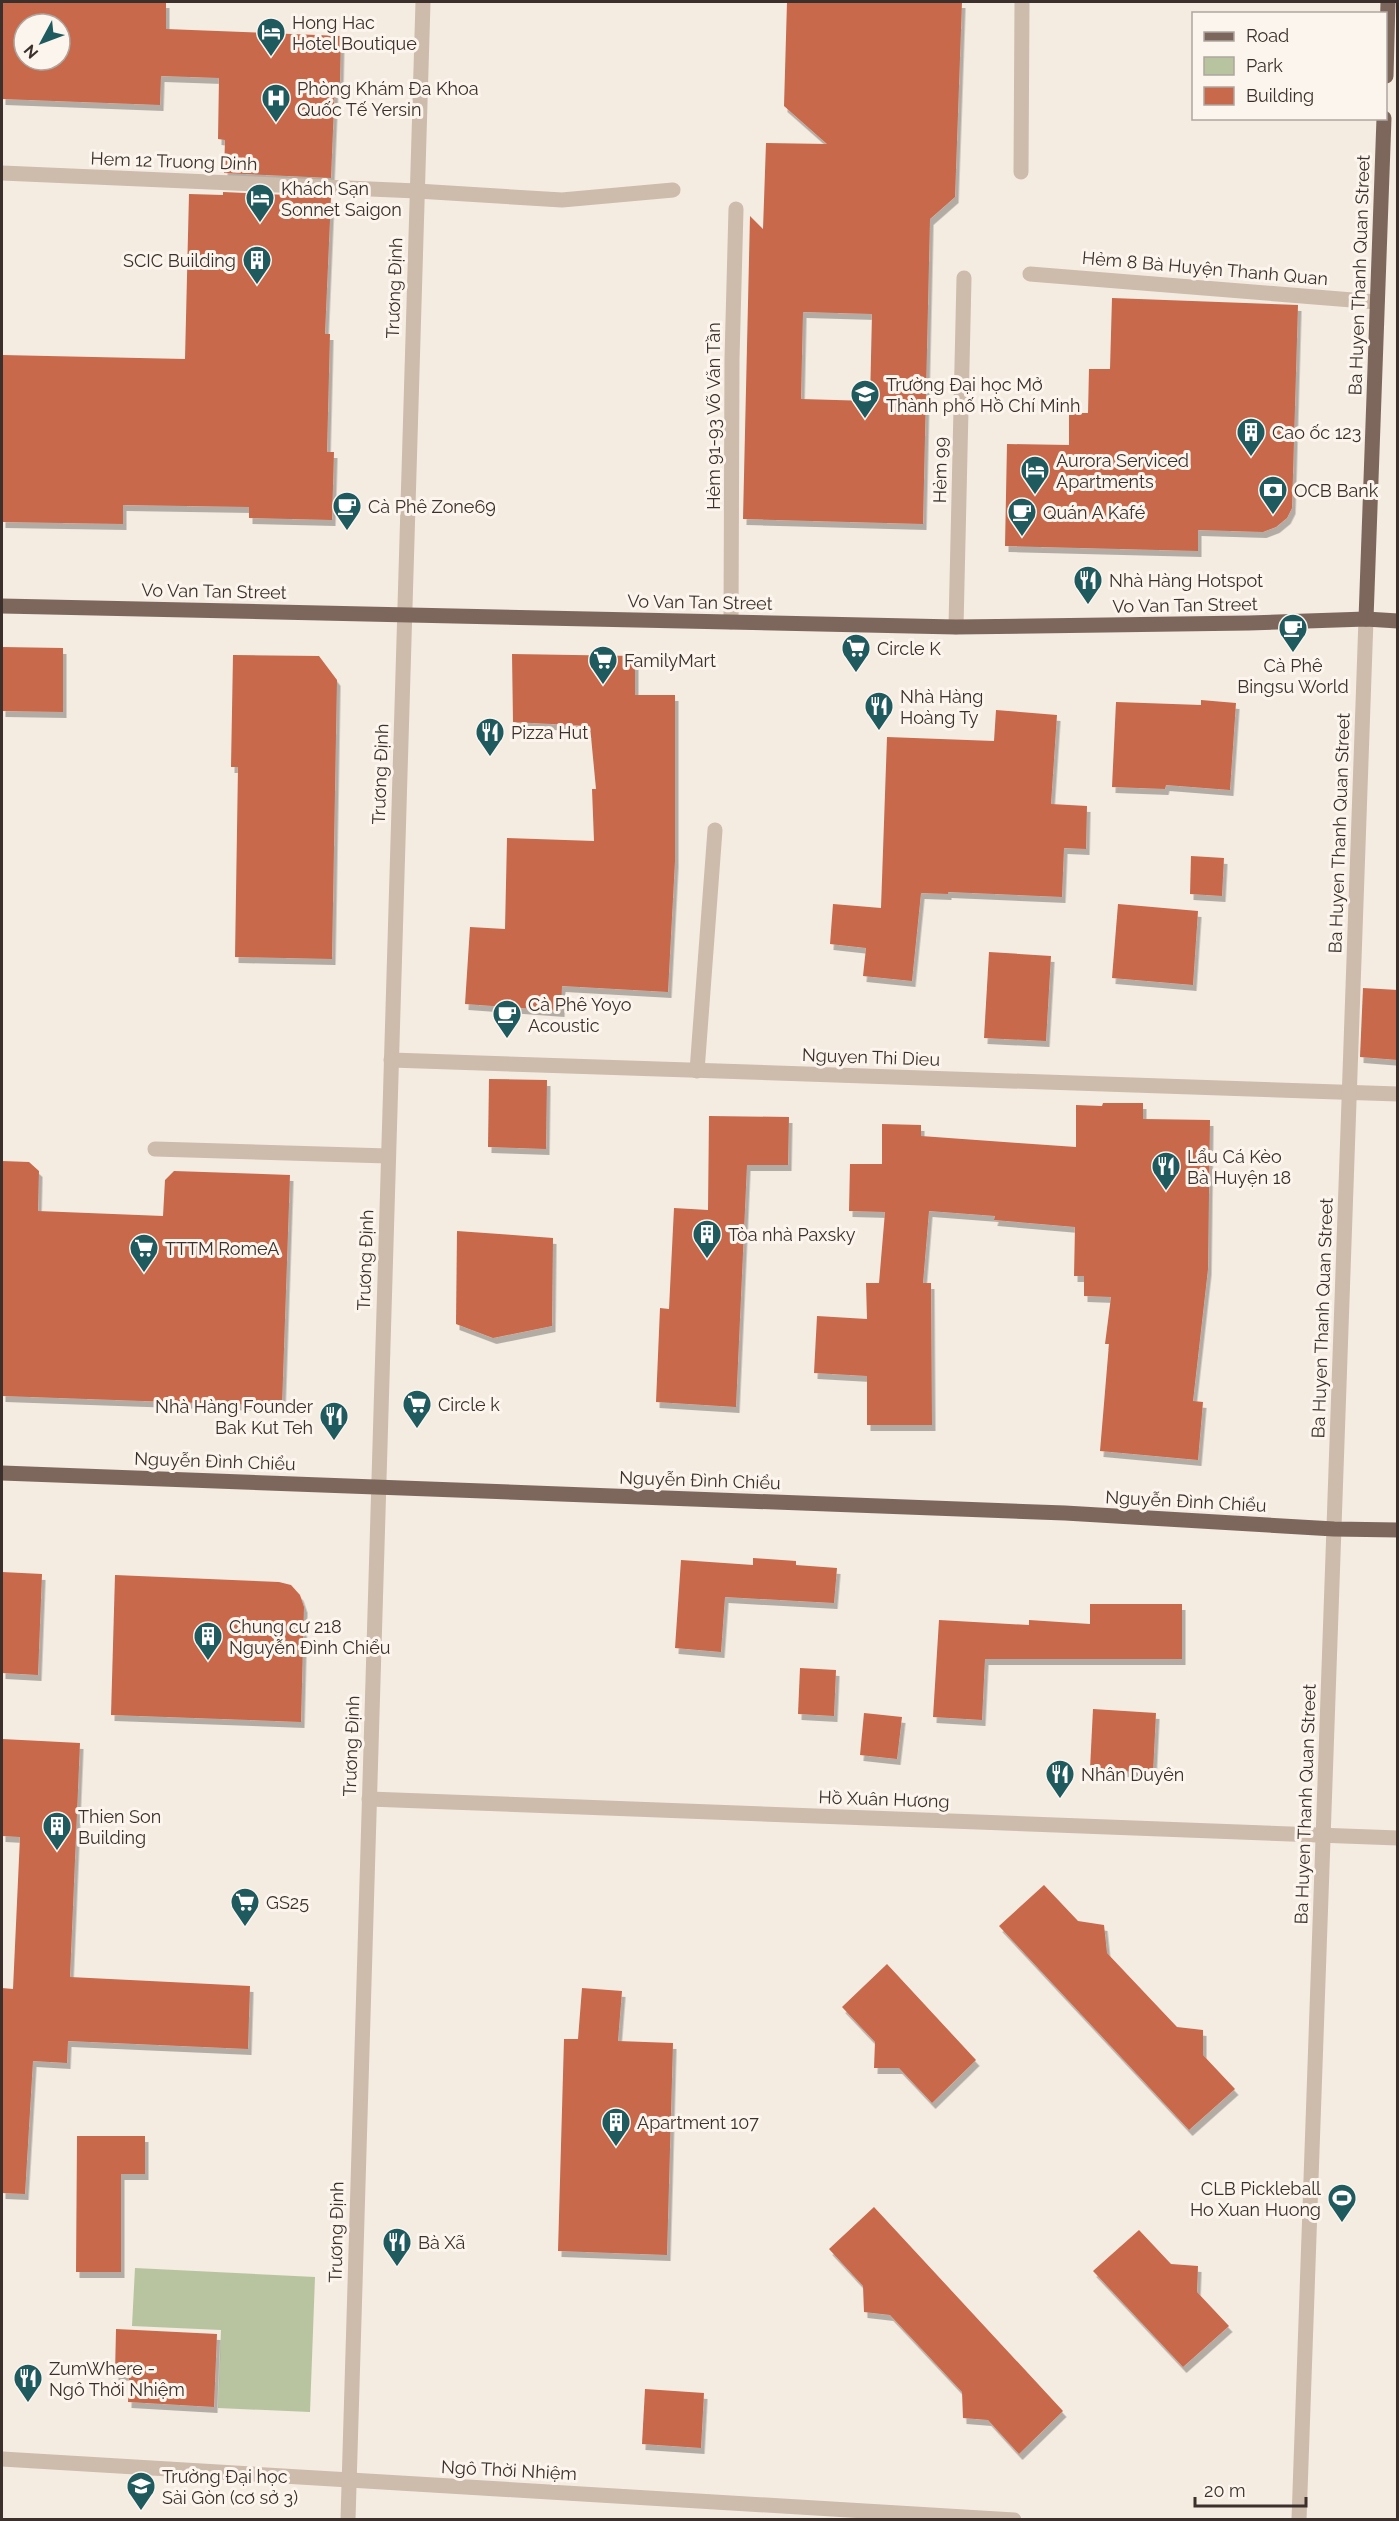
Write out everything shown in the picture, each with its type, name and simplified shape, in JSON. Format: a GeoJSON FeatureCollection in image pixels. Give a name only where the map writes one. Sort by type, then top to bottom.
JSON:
{"type":"FeatureCollection","features":[{"type":"Feature","properties":{"kind":"main road"},"geometry":{"type":"LineString","coordinates":[[1387,39],[1388,2]]}},
{"type":"Feature","properties":{"kind":"main road","name":"Ba Huyen Thanh Quan Street"},"geometry":{"type":"LineString","coordinates":[[1366,619],[1384,120]]}},
{"type":"Feature","properties":{"kind":"main road","name":"Vo Van Tan Street"},"geometry":{"type":"LineString","coordinates":[[2,606],[956,627],[1366,619],[1398,621]]}},
{"type":"Feature","properties":{"kind":"main road","name":"Nguyễn Đình Chiểu"},"geometry":{"type":"LineString","coordinates":[[2,1473],[1065,1514],[1334,1529],[1398,1530]]}},
{"type":"Feature","properties":{"kind":"street","name":"Trương Định"},"geometry":{"type":"LineString","coordinates":[[348,2520],[423,2]]}},
{"type":"Feature","properties":{"kind":"street"},"geometry":{"type":"LineString","coordinates":[[1022,2],[1022,171]]}},
{"type":"Feature","properties":{"kind":"street","name":"Hem 12 Truong Dinh"},"geometry":{"type":"LineString","coordinates":[[2,173],[417,191],[562,201],[673,190]]}},
{"type":"Feature","properties":{"kind":"street","name":"Hẻm 91-93 Võ Văn Tần"},"geometry":{"type":"LineString","coordinates":[[731,622],[732,359],[736,210]]}},
{"type":"Feature","properties":{"kind":"street","name":"Hẻm 8 Bà Huyện Thanh Quan"},"geometry":{"type":"LineString","coordinates":[[1030,274],[1377,302]]}},
{"type":"Feature","properties":{"kind":"street","name":"Hẻm 99"},"geometry":{"type":"LineString","coordinates":[[956,627],[964,278]]}},
{"type":"Feature","properties":{"kind":"street","name":"Ba Huyen Thanh Quan Street"},"geometry":{"type":"LineString","coordinates":[[1299,2520],[1366,619]]}},
{"type":"Feature","properties":{"kind":"street"},"geometry":{"type":"LineString","coordinates":[[697,1071],[715,830]]}},
{"type":"Feature","properties":{"kind":"street","name":"Nguyen Thi Dieu"},"geometry":{"type":"LineString","coordinates":[[391,1060],[1398,1094]]}},
{"type":"Feature","properties":{"kind":"street"},"geometry":{"type":"LineString","coordinates":[[155,1149],[388,1156]]}},
{"type":"Feature","properties":{"kind":"street","name":"Hồ Xuân Hương"},"geometry":{"type":"LineString","coordinates":[[369,1799],[1398,1838]]}},
{"type":"Feature","properties":{"kind":"street","name":"Ngô Thời Nhiệm"},"geometry":{"type":"LineString","coordinates":[[2,2458],[1014,2520]]}},
{"type":"Feature","properties":{"kind":"green space"},"geometry":{"type":"Polygon","coordinates":[[[135,2268],[315,2277],[310,2412],[218,2408],[221,2330],[132,2326],[135,2268]]]}},
{"type":"Feature","properties":{"kind":"building"},"geometry":{"type":"Polygon","coordinates":[[[2,2],[166,2],[166,29],[341,36],[340,82],[335,82],[331,178],[224,173],[225,140],[218,139],[219,78],[161,76],[160,105],[2,99],[2,2]]]}},
{"type":"Feature","properties":{"kind":"building"},"geometry":{"type":"Polygon","coordinates":[[[787,2],[962,2],[955,197],[930,219],[923,524],[743,519],[750,216],[763,229],[766,143],[827,144],[784,106],[787,2]],[[803,312],[801,399],[870,401],[872,314],[803,312]]]}},
{"type":"Feature","properties":{"kind":"building"},"geometry":{"type":"Polygon","coordinates":[[[223,192],[331,197],[325,334],[330,334],[327,452],[334,452],[332,520],[249,518],[249,507],[123,505],[123,524],[2,522],[2,355],[185,359],[189,194],[223,195],[223,192]]]}},
{"type":"Feature","properties":{"kind":"building"},"geometry":{"type":"Polygon","coordinates":[[[1112,298],[1298,305],[1292,508],[1287,518],[1276,527],[1263,532],[1198,530],[1198,551],[1005,546],[1007,444],[1069,445],[1069,413],[1088,413],[1089,369],[1110,369],[1112,298]]]}},
{"type":"Feature","properties":{"kind":"building"},"geometry":{"type":"Polygon","coordinates":[[[2,647],[63,648],[63,712],[2,711],[2,647]]]}},
{"type":"Feature","properties":{"kind":"building"},"geometry":{"type":"Polygon","coordinates":[[[512,654],[635,656],[635,695],[675,695],[675,861],[668,992],[562,986],[561,1011],[465,1004],[470,927],[505,929],[507,838],[594,841],[592,789],[596,789],[590,726],[513,722],[512,654]]]}},
{"type":"Feature","properties":{"kind":"building"},"geometry":{"type":"Polygon","coordinates":[[[233,655],[319,656],[337,680],[332,959],[235,957],[238,767],[231,767],[233,655]]]}},
{"type":"Feature","properties":{"kind":"building"},"geometry":{"type":"Polygon","coordinates":[[[1201,700],[1236,703],[1230,790],[1166,785],[1165,789],[1112,787],[1116,702],[1201,705],[1201,700]]]}},
{"type":"Feature","properties":{"kind":"building"},"geometry":{"type":"Polygon","coordinates":[[[996,710],[1057,715],[1051,804],[1087,806],[1086,849],[1064,848],[1062,897],[921,893],[912,981],[863,976],[866,948],[830,944],[833,904],[881,908],[887,737],[994,741],[996,710]]]}},
{"type":"Feature","properties":{"kind":"building"},"geometry":{"type":"Polygon","coordinates":[[[1191,856],[1224,858],[1222,896],[1190,894],[1191,856]]]}},
{"type":"Feature","properties":{"kind":"building"},"geometry":{"type":"Polygon","coordinates":[[[1118,904],[1198,911],[1193,985],[1112,978],[1118,904]]]}},
{"type":"Feature","properties":{"kind":"building"},"geometry":{"type":"Polygon","coordinates":[[[989,952],[1051,956],[1046,1041],[984,1038],[989,952]]]}},
{"type":"Feature","properties":{"kind":"building"},"geometry":{"type":"Polygon","coordinates":[[[1363,988],[1398,990],[1398,1060],[1360,1057],[1363,988]]]}},
{"type":"Feature","properties":{"kind":"building"},"geometry":{"type":"Polygon","coordinates":[[[489,1079],[547,1080],[546,1149],[488,1147],[489,1079]]]}},
{"type":"Feature","properties":{"kind":"building"},"geometry":{"type":"Polygon","coordinates":[[[1103,1103],[1143,1103],[1143,1119],[1210,1120],[1208,1269],[1193,1401],[1203,1402],[1198,1460],[1100,1451],[1109,1344],[1105,1344],[1111,1297],[1084,1296],[1084,1276],[1074,1276],[1075,1227],[994,1220],[995,1216],[929,1211],[923,1283],[931,1283],[932,1425],[867,1425],[867,1376],[814,1373],[817,1316],[867,1319],[866,1283],[879,1283],[885,1212],[849,1211],[850,1164],[882,1164],[882,1124],[921,1125],[921,1136],[1076,1147],[1076,1105],[1102,1106],[1103,1103]]]}},
{"type":"Feature","properties":{"kind":"building","name":"Tòa nhà Paxsky"},"geometry":{"type":"Polygon","coordinates":[[[709,1116],[789,1117],[788,1165],[747,1165],[736,1407],[656,1402],[660,1308],[669,1309],[674,1208],[708,1210],[709,1116]]]}},
{"type":"Feature","properties":{"kind":"building","name":"TTTM RomeA"},"geometry":{"type":"Polygon","coordinates":[[[2,1161],[29,1162],[39,1171],[38,1211],[163,1216],[165,1180],[174,1171],[290,1175],[282,1406],[2,1396],[2,1161]]]}},
{"type":"Feature","properties":{"kind":"building"},"geometry":{"type":"Polygon","coordinates":[[[457,1231],[553,1238],[552,1326],[493,1338],[456,1324],[457,1231]]]}},
{"type":"Feature","properties":{"kind":"building"},"geometry":{"type":"Polygon","coordinates":[[[753,1558],[796,1561],[796,1565],[837,1568],[834,1603],[725,1597],[721,1652],[675,1648],[681,1560],[753,1565],[753,1558]]]}},
{"type":"Feature","properties":{"kind":"building"},"geometry":{"type":"Polygon","coordinates":[[[2,1572],[42,1574],[38,1675],[2,1673],[2,1572]]]}},
{"type":"Feature","properties":{"kind":"building","name":"Chung cư 218 Nguyễn Đình Chiểu"},"geometry":{"type":"Polygon","coordinates":[[[115,1575],[279,1582],[291,1585],[300,1595],[304,1607],[301,1722],[111,1715],[115,1575]]]}},
{"type":"Feature","properties":{"kind":"building"},"geometry":{"type":"Polygon","coordinates":[[[1090,1604],[1182,1604],[1182,1659],[985,1659],[982,1720],[933,1717],[939,1620],[1029,1625],[1029,1620],[1090,1624],[1090,1604]]]}},
{"type":"Feature","properties":{"kind":"building"},"geometry":{"type":"Polygon","coordinates":[[[800,1668],[836,1670],[834,1716],[798,1714],[800,1668]]]}},
{"type":"Feature","properties":{"kind":"building"},"geometry":{"type":"Polygon","coordinates":[[[1093,1709],[1156,1713],[1153,1773],[1090,1769],[1093,1709]]]}},
{"type":"Feature","properties":{"kind":"building"},"geometry":{"type":"Polygon","coordinates":[[[864,1713],[902,1717],[897,1759],[860,1755],[864,1713]]]}},
{"type":"Feature","properties":{"kind":"building"},"geometry":{"type":"Polygon","coordinates":[[[2,1739],[80,1743],[70,1977],[250,1986],[248,2049],[68,2041],[67,2063],[33,2061],[25,2194],[2,2193],[2,1988],[13,1989],[20,1837],[2,1836],[2,1739]]]}},
{"type":"Feature","properties":{"kind":"building"},"geometry":{"type":"Polygon","coordinates":[[[1044,1885],[1078,1921],[1104,1925],[1107,1953],[1177,2027],[1203,2030],[1203,2055],[1235,2089],[1189,2130],[999,1926],[1044,1885]]]}},
{"type":"Feature","properties":{"kind":"building"},"geometry":{"type":"Polygon","coordinates":[[[887,1964],[976,2060],[932,2103],[899,2068],[874,2068],[875,2042],[842,2007],[887,1964]]]}},
{"type":"Feature","properties":{"kind":"building","name":"Apartment 107"},"geometry":{"type":"Polygon","coordinates":[[[582,1988],[622,1991],[618,2041],[673,2043],[667,2255],[558,2251],[564,2039],[578,2039],[582,1988]]]}},
{"type":"Feature","properties":{"kind":"building"},"geometry":{"type":"Polygon","coordinates":[[[77,2136],[145,2136],[145,2174],[121,2174],[121,2272],[76,2272],[77,2136]]]}},
{"type":"Feature","properties":{"kind":"building"},"geometry":{"type":"Polygon","coordinates":[[[874,2207],[1063,2411],[1019,2454],[988,2420],[963,2418],[962,2392],[890,2315],[864,2312],[863,2286],[829,2249],[874,2207]]]}},
{"type":"Feature","properties":{"kind":"building"},"geometry":{"type":"Polygon","coordinates":[[[1139,2230],[1171,2264],[1198,2266],[1197,2292],[1229,2326],[1183,2367],[1093,2271],[1139,2230]]]}},
{"type":"Feature","properties":{"kind":"building"},"geometry":{"type":"Polygon","coordinates":[[[116,2329],[217,2334],[214,2407],[128,2402],[129,2375],[115,2374],[116,2329]]]}},
{"type":"Feature","properties":{"kind":"building"},"geometry":{"type":"Polygon","coordinates":[[[645,2389],[704,2393],[701,2448],[642,2444],[645,2389]]]}},
{"type":"Feature","properties":{"kind":"place","name":"Hong Hac Hotel Boutique"},"geometry":{"type":"Point","coordinates":[271,58]}},
{"type":"Feature","properties":{"kind":"place","name":"Phòng Khám Đa Khoa Quốc Tế Yersin"},"geometry":{"type":"Point","coordinates":[276,124]}},
{"type":"Feature","properties":{"kind":"place","name":"Khách Sạn Sonnet Saigon"},"geometry":{"type":"Point","coordinates":[260,224]}},
{"type":"Feature","properties":{"kind":"place","name":"SCIC Building"},"geometry":{"type":"Point","coordinates":[257,286]}},
{"type":"Feature","properties":{"kind":"place","name":"Trường Đại học Mở Thành phố Hồ Chí Minh"},"geometry":{"type":"Point","coordinates":[865,420]}},
{"type":"Feature","properties":{"kind":"place","name":"Cao ốc 123"},"geometry":{"type":"Point","coordinates":[1251,458]}},
{"type":"Feature","properties":{"kind":"place","name":"Aurora Serviced Apartments"},"geometry":{"type":"Point","coordinates":[1035,496]}},
{"type":"Feature","properties":{"kind":"place","name":"OCB Bank"},"geometry":{"type":"Point","coordinates":[1273,516]}},
{"type":"Feature","properties":{"kind":"place","name":"Cà Phê Zone69"},"geometry":{"type":"Point","coordinates":[347,532]}},
{"type":"Feature","properties":{"kind":"place","name":"Quán A Kafé"},"geometry":{"type":"Point","coordinates":[1022,538]}},
{"type":"Feature","properties":{"kind":"place","name":"Nhà Hàng Hotspot"},"geometry":{"type":"Point","coordinates":[1088,606]}},
{"type":"Feature","properties":{"kind":"place","name":"Cà Phê Bingsu World"},"geometry":{"type":"Point","coordinates":[1293,654]}},
{"type":"Feature","properties":{"kind":"place","name":"Circle K"},"geometry":{"type":"Point","coordinates":[856,674]}},
{"type":"Feature","properties":{"kind":"place","name":"FamilyMart"},"geometry":{"type":"Point","coordinates":[603,686]}},
{"type":"Feature","properties":{"kind":"place","name":"Nhà Hàng Hoàng Ty"},"geometry":{"type":"Point","coordinates":[879,732]}},
{"type":"Feature","properties":{"kind":"place","name":"Pizza Hut"},"geometry":{"type":"Point","coordinates":[490,758]}},
{"type":"Feature","properties":{"kind":"place","name":"Cà Phê Yoyo Acoustic"},"geometry":{"type":"Point","coordinates":[507,1040]}},
{"type":"Feature","properties":{"kind":"place","name":"Lẩu Cá Kèo Bà Huyện 18"},"geometry":{"type":"Point","coordinates":[1166,1192]}},
{"type":"Feature","properties":{"kind":"place","name":"Tòa nhà Paxsky"},"geometry":{"type":"Point","coordinates":[707,1260]}},
{"type":"Feature","properties":{"kind":"place","name":"TTTM RomeA"},"geometry":{"type":"Point","coordinates":[144,1274]}},
{"type":"Feature","properties":{"kind":"place","name":"Circle k"},"geometry":{"type":"Point","coordinates":[417,1430]}},
{"type":"Feature","properties":{"kind":"place","name":"Nhà Hàng Founder Bak Kut Teh"},"geometry":{"type":"Point","coordinates":[334,1442]}},
{"type":"Feature","properties":{"kind":"place","name":"Chung cư 218 Nguyễn Đình Chiểu"},"geometry":{"type":"Point","coordinates":[208,1662]}},
{"type":"Feature","properties":{"kind":"place","name":"Nhân Duyên"},"geometry":{"type":"Point","coordinates":[1060,1800]}},
{"type":"Feature","properties":{"kind":"place","name":"Thien Son Building"},"geometry":{"type":"Point","coordinates":[57,1852]}},
{"type":"Feature","properties":{"kind":"place","name":"GS25"},"geometry":{"type":"Point","coordinates":[245,1928]}},
{"type":"Feature","properties":{"kind":"place","name":"Apartment 107"},"geometry":{"type":"Point","coordinates":[616,2148]}},
{"type":"Feature","properties":{"kind":"place","name":"CLB Pickleball Ho Xuan Huong"},"geometry":{"type":"Point","coordinates":[1342,2224]}},
{"type":"Feature","properties":{"kind":"place","name":"Bà Xã"},"geometry":{"type":"Point","coordinates":[397,2268]}},
{"type":"Feature","properties":{"kind":"place","name":"ZumWhere - Ngô Thời Nhiệm"},"geometry":{"type":"Point","coordinates":[28,2404]}},
{"type":"Feature","properties":{"kind":"place","name":"Trường Đại học Sài Gòn (cơ sở 3)"},"geometry":{"type":"Point","coordinates":[141,2512]}}]}
